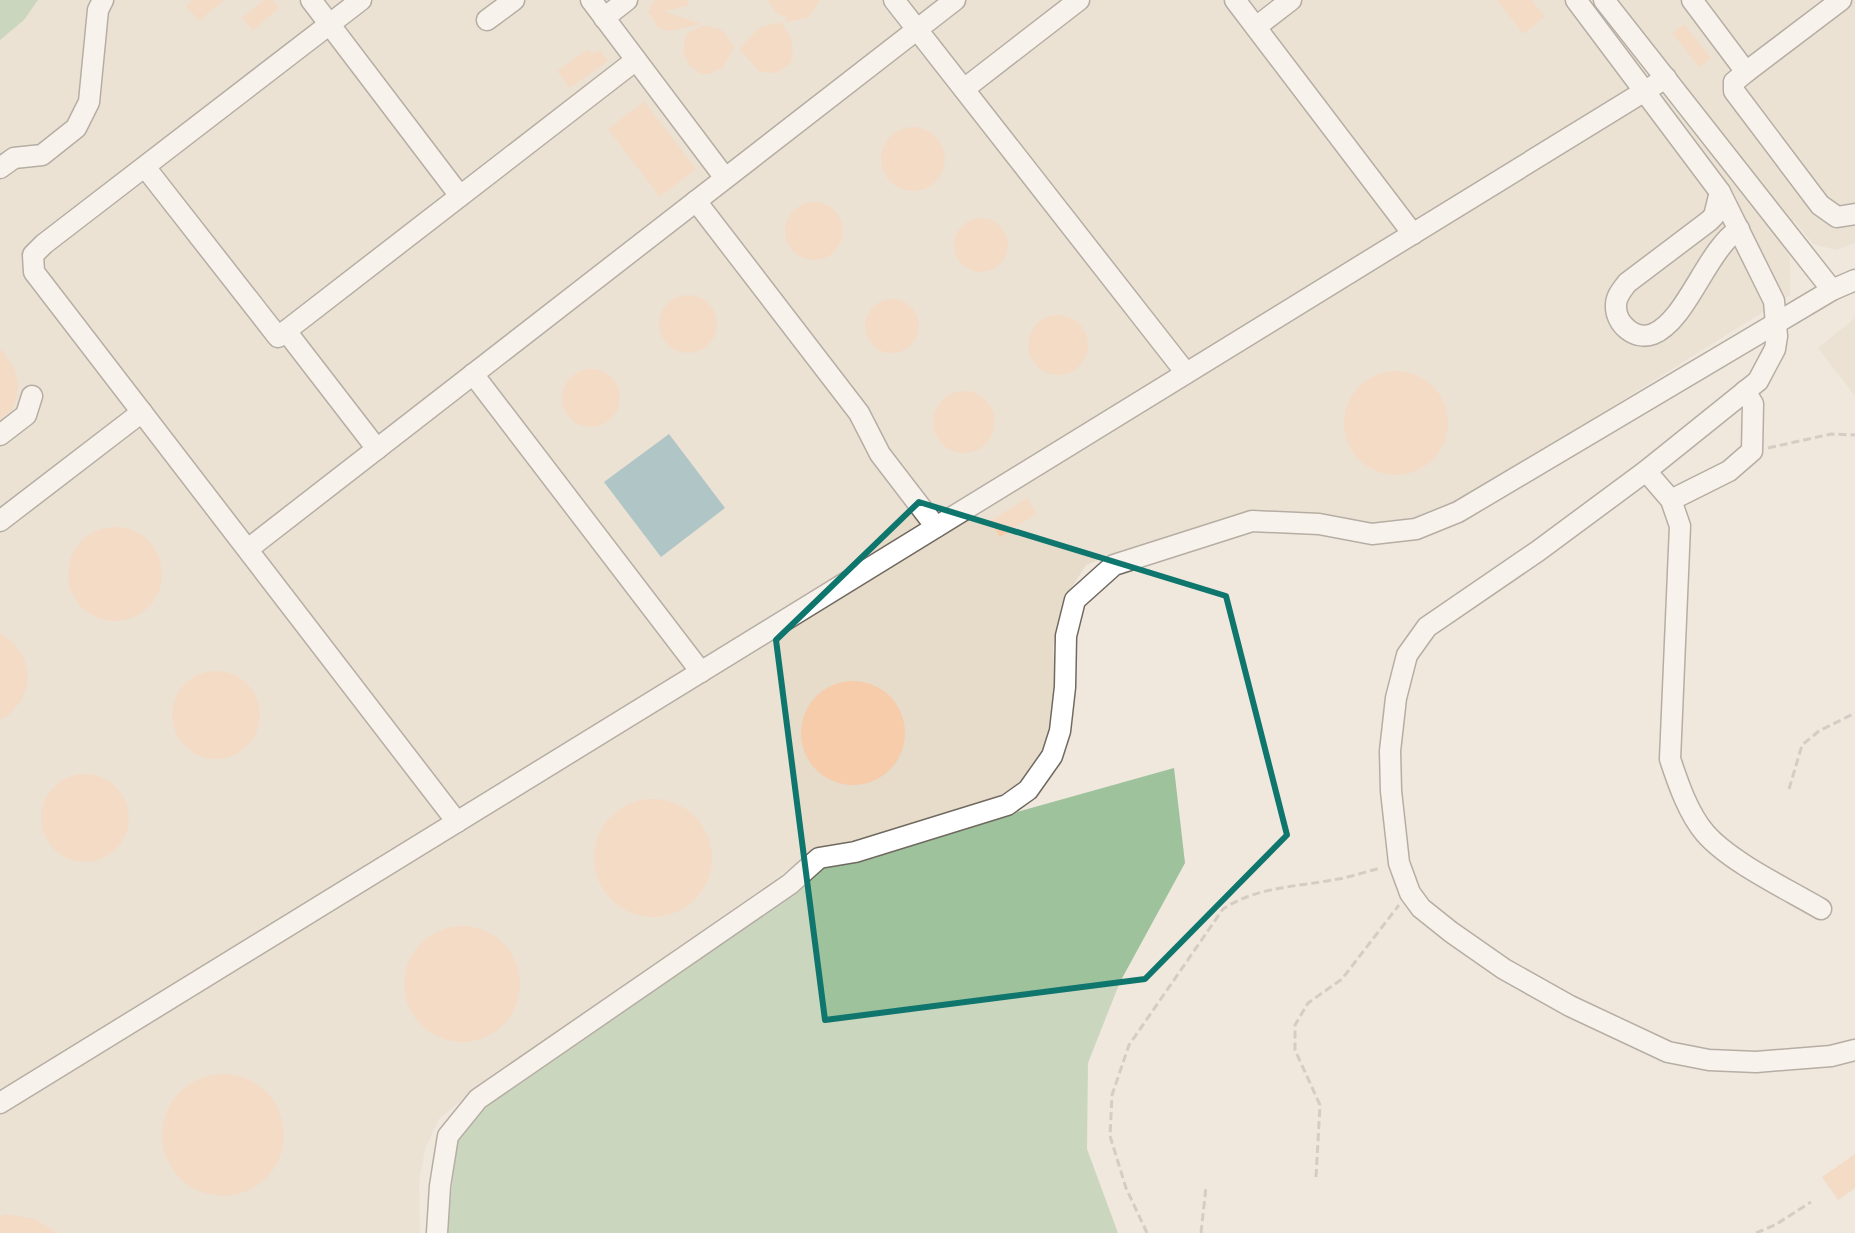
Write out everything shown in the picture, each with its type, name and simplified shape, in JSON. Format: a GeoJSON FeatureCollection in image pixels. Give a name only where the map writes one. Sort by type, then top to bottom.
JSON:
{"type":"FeatureCollection","features":[{"type":"Feature","properties":{"kind":"lane"},"geometry":{"type":"LineString","coordinates":[[0,168],[14,158],[42,155],[76,128],[89,102],[98,10],[103,0]]}},
{"type":"Feature","properties":{"kind":"lane"},"geometry":{"type":"LineString","coordinates":[[311,0],[460,196]]}},
{"type":"Feature","properties":{"kind":"lane"},"geometry":{"type":"LineString","coordinates":[[361,0],[44,244],[33,255],[34,272],[457,822]]}},
{"type":"Feature","properties":{"kind":"lane"},"geometry":{"type":"LineString","coordinates":[[487,20],[514,0]]}},
{"type":"Feature","properties":{"kind":"lane"},"geometry":{"type":"LineString","coordinates":[[591,0],[725,178]]}},
{"type":"Feature","properties":{"kind":"lane"},"geometry":{"type":"LineString","coordinates":[[604,18],[627,0]]}},
{"type":"Feature","properties":{"kind":"lane"},"geometry":{"type":"LineString","coordinates":[[894,0],[1186,373]]}},
{"type":"Feature","properties":{"kind":"lane"},"geometry":{"type":"LineString","coordinates":[[248,549],[955,0]]}},
{"type":"Feature","properties":{"kind":"lane"},"geometry":{"type":"LineString","coordinates":[[964,89],[1079,0]]}},
{"type":"Feature","properties":{"kind":"lane"},"geometry":{"type":"LineString","coordinates":[[1235,0],[1413,234]]}},
{"type":"Feature","properties":{"kind":"lane"},"geometry":{"type":"LineString","coordinates":[[1256,27],[1291,0]]}},
{"type":"Feature","properties":{"kind":"lane"},"geometry":{"type":"LineString","coordinates":[[1576,0],[1720,192],[1774,301],[1778,322],[1775,349],[1758,381],[1646,471],[1538,551],[1427,627],[1407,655],[1396,698],[1390,751],[1399,863],[1410,893],[1421,908],[1504,969],[1570,1006],[1668,1052],[1709,1060],[1756,1062],[1831,1056],[1855,1050]]}},
{"type":"Feature","properties":{"kind":"lane"},"geometry":{"type":"LineString","coordinates":[[1604,0],[1832,290]]}},
{"type":"Feature","properties":{"kind":"lane"},"geometry":{"type":"LineString","coordinates":[[1692,0],[1746,72]]}},
{"type":"Feature","properties":{"kind":"lane"},"geometry":{"type":"LineString","coordinates":[[1841,0],[1734,82],[1734,91],[1820,205],[1837,217],[1855,214]]}},
{"type":"Feature","properties":{"kind":"lane"},"geometry":{"type":"LineString","coordinates":[[145,167],[278,337],[636,60]]}},
{"type":"Feature","properties":{"kind":"lane"},"geometry":{"type":"LineString","coordinates":[[0,1103],[1666,78]]}},
{"type":"Feature","properties":{"kind":"lane"},"geometry":{"type":"LineString","coordinates":[[1720,192],[1717,209],[1709,221],[1627,283],[1619,293],[1616,304],[1629,331],[1646,336],[1661,330],[1673,318],[1726,240],[1739,229]]}},
{"type":"Feature","properties":{"kind":"lane"},"geometry":{"type":"LineString","coordinates":[[696,201],[859,413],[880,454],[936,527]]}},
{"type":"Feature","properties":{"kind":"lane"},"geometry":{"type":"LineString","coordinates":[[437,1233],[448,1136],[478,1099],[790,884],[819,858],[855,852],[1007,805],[1028,790],[1052,756],[1060,731],[1066,636],[1075,600],[1114,565],[1252,521],[1319,524],[1372,534],[1416,529],[1458,512],[1832,290],[1855,280]]}},
{"type":"Feature","properties":{"kind":"lane"},"geometry":{"type":"LineString","coordinates":[[286,331],[377,449]]}},
{"type":"Feature","properties":{"kind":"lane"},"geometry":{"type":"LineString","coordinates":[[473,374],[701,672]]}},
{"type":"Feature","properties":{"kind":"lane"},"geometry":{"type":"LineString","coordinates":[[1671,500],[1729,471],[1752,451],[1753,404],[1745,391]]}},
{"type":"Feature","properties":{"kind":"lane"},"geometry":{"type":"LineString","coordinates":[[0,435],[26,415],[32,396]]}},
{"type":"Feature","properties":{"kind":"lane"},"geometry":{"type":"LineString","coordinates":[[0,521],[142,412]]}},
{"type":"Feature","properties":{"kind":"lane"},"geometry":{"type":"LineString","coordinates":[[1646,471],[1671,500],[1680,526],[1670,759],[1679,786],[1705,832],[1737,859],[1821,909]]}},
{"type":"Feature","properties":{"kind":"path"},"geometry":{"type":"LineString","coordinates":[[1752,451],[1831,434],[1855,435]]}},
{"type":"Feature","properties":{"kind":"path"},"geometry":{"type":"LineString","coordinates":[[1789,789],[1802,745],[1819,731],[1855,713]]}},
{"type":"Feature","properties":{"kind":"path"},"geometry":{"type":"LineString","coordinates":[[1147,1233],[1126,1188],[1110,1136],[1112,1095],[1129,1045],[1182,964],[1223,909],[1241,897],[1339,879],[1399,863]]}},
{"type":"Feature","properties":{"kind":"path"},"geometry":{"type":"LineString","coordinates":[[1316,1177],[1320,1105],[1295,1050],[1295,1025],[1308,1003],[1342,979],[1410,893]]}},
{"type":"Feature","properties":{"kind":"path"},"geometry":{"type":"LineString","coordinates":[[1201,1233],[1206,1187]]}},
{"type":"Feature","properties":{"kind":"path"},"geometry":{"type":"LineString","coordinates":[[1756,1233],[1811,1202]]}},
{"type":"Feature","properties":{"kind":"highlighted area"},"geometry":{"type":"Polygon","coordinates":[[[919,502],[1226,596],[1287,835],[1145,979],[825,1020],[776,640],[919,502]]]}},
{"type":"Feature","properties":{"kind":"shaded area"},"geometry":{"type":"Polygon","coordinates":[[[0,0],[1855,0],[1855,243],[1836,250],[1813,244],[1794,221],[1775,235],[1790,257],[1790,295],[1479,490],[1420,518],[1395,525],[1346,525],[1260,513],[1142,550],[1116,553],[1086,565],[1065,598],[1053,645],[1056,707],[1047,744],[1030,774],[1004,793],[976,805],[807,857],[484,1082],[439,1119],[425,1149],[419,1181],[420,1233],[0,1233],[0,0]]]}},
{"type":"Feature","properties":{"kind":"shaded area"},"geometry":{"type":"Polygon","coordinates":[[[1855,318],[1855,396],[1818,348],[1855,318]]]}},
{"type":"Feature","properties":{"kind":"green space"},"geometry":{"type":"Polygon","coordinates":[[[0,0],[38,0],[24,20],[0,40],[0,0]]]}},
{"type":"Feature","properties":{"kind":"green space"},"geometry":{"type":"Polygon","coordinates":[[[1174,768],[1185,863],[1120,982],[1088,1063],[1087,1149],[1118,1233],[446,1233],[458,1137],[487,1106],[825,866],[1174,768]]]}},
{"type":"Feature","properties":{"kind":"water"},"geometry":{"type":"Polygon","coordinates":[[[669,434],[725,508],[661,557],[604,482],[669,434]]]}},
{"type":"Feature","properties":{"kind":"building"},"geometry":{"type":"Polygon","coordinates":[[[193,0],[224,0],[199,21],[186,6],[193,0]]]}},
{"type":"Feature","properties":{"kind":"building"},"geometry":{"type":"Polygon","coordinates":[[[264,0],[273,0],[279,8],[253,31],[242,18],[264,0]]]}},
{"type":"Feature","properties":{"kind":"building"},"geometry":{"type":"Polygon","coordinates":[[[654,0],[688,0],[689,6],[663,11],[702,24],[669,31],[658,28],[647,14],[654,0]]]}},
{"type":"Feature","properties":{"kind":"building"},"geometry":{"type":"Polygon","coordinates":[[[767,0],[820,0],[808,18],[786,22],[786,16],[778,15],[767,0]]]}},
{"type":"Feature","properties":{"kind":"building"},"geometry":{"type":"Polygon","coordinates":[[[1497,0],[1532,0],[1545,17],[1523,34],[1497,0]]]}},
{"type":"Feature","properties":{"kind":"building"},"geometry":{"type":"Polygon","coordinates":[[[781,22],[792,40],[790,64],[776,73],[760,72],[739,49],[760,27],[781,22]]]}},
{"type":"Feature","properties":{"kind":"building"},"geometry":{"type":"Polygon","coordinates":[[[1684,24],[1711,58],[1699,67],[1672,33],[1684,24]]]}},
{"type":"Feature","properties":{"kind":"building"},"geometry":{"type":"Polygon","coordinates":[[[702,26],[718,28],[734,47],[723,68],[709,74],[701,74],[689,65],[683,51],[686,34],[702,26]]]}},
{"type":"Feature","properties":{"kind":"building"},"geometry":{"type":"Polygon","coordinates":[[[588,49],[591,53],[601,50],[608,61],[570,88],[557,71],[588,49]]]}},
{"type":"Feature","properties":{"kind":"building"},"geometry":{"type":"Polygon","coordinates":[[[644,101],[696,169],[660,197],[608,129],[644,101]]]}},
{"type":"Feature","properties":{"kind":"building"},"geometry":{"type":"Polygon","coordinates":[[[907,127],[919,127],[936,136],[943,147],[943,171],[936,182],[919,191],[907,191],[895,186],[886,177],[881,165],[881,153],[886,141],[895,132],[907,127]]]}},
{"type":"Feature","properties":{"kind":"building"},"geometry":{"type":"Polygon","coordinates":[[[814,202],[835,210],[843,231],[835,252],[814,260],[793,252],[785,231],[793,210],[814,202]]]}},
{"type":"Feature","properties":{"kind":"building"},"geometry":{"type":"Polygon","coordinates":[[[981,218],[1000,226],[1008,245],[1000,264],[981,272],[962,264],[954,245],[962,226],[981,218]]]}},
{"type":"Feature","properties":{"kind":"building"},"geometry":{"type":"Polygon","coordinates":[[[688,295],[709,303],[717,324],[709,345],[688,353],[667,345],[659,324],[667,303],[688,295]]]}},
{"type":"Feature","properties":{"kind":"building"},"geometry":{"type":"Polygon","coordinates":[[[892,299],[911,307],[919,326],[911,345],[892,353],[873,345],[865,326],[873,307],[892,299]]]}},
{"type":"Feature","properties":{"kind":"building"},"geometry":{"type":"Polygon","coordinates":[[[1058,315],[1080,323],[1088,345],[1080,367],[1058,375],[1036,367],[1028,345],[1036,323],[1058,315]]]}},
{"type":"Feature","properties":{"kind":"building"},"geometry":{"type":"Polygon","coordinates":[[[0,348],[14,368],[18,382],[12,410],[0,419],[0,348]]]}},
{"type":"Feature","properties":{"kind":"building"},"geometry":{"type":"Polygon","coordinates":[[[591,369],[612,377],[620,398],[612,419],[591,427],[570,419],[562,398],[570,377],[591,369]]]}},
{"type":"Feature","properties":{"kind":"building"},"geometry":{"type":"Polygon","coordinates":[[[1396,371],[1416,375],[1433,386],[1444,403],[1448,423],[1444,443],[1433,460],[1416,471],[1396,475],[1376,471],[1359,460],[1348,443],[1344,423],[1348,403],[1359,386],[1376,375],[1396,371]]]}},
{"type":"Feature","properties":{"kind":"building"},"geometry":{"type":"Polygon","coordinates":[[[964,391],[986,400],[995,422],[986,444],[964,453],[942,444],[933,422],[942,400],[964,391]]]}},
{"type":"Feature","properties":{"kind":"building"},"geometry":{"type":"Polygon","coordinates":[[[1027,498],[1037,514],[1000,537],[990,521],[1027,498]]]}},
{"type":"Feature","properties":{"kind":"building"},"geometry":{"type":"Polygon","coordinates":[[[115,527],[133,531],[148,541],[158,556],[162,574],[158,592],[148,607],[133,617],[115,621],[97,617],[82,607],[72,592],[68,574],[72,556],[82,541],[97,531],[115,527]]]}},
{"type":"Feature","properties":{"kind":"building"},"geometry":{"type":"Polygon","coordinates":[[[0,633],[15,644],[28,672],[27,687],[21,701],[0,720],[0,633]]]}},
{"type":"Feature","properties":{"kind":"building"},"geometry":{"type":"Polygon","coordinates":[[[216,671],[233,675],[247,684],[256,698],[260,715],[256,732],[247,746],[233,755],[216,759],[199,755],[185,746],[176,732],[172,715],[176,698],[185,684],[199,675],[216,671]]]}},
{"type":"Feature","properties":{"kind":"building"},"geometry":{"type":"Polygon","coordinates":[[[853,681],[873,685],[890,696],[901,713],[905,733],[901,753],[890,770],[873,781],[853,785],[833,781],[816,770],[805,753],[801,733],[805,713],[816,696],[833,685],[853,681]]]}},
{"type":"Feature","properties":{"kind":"building"},"geometry":{"type":"Polygon","coordinates":[[[76,774],[94,774],[110,781],[122,793],[129,809],[129,827],[122,843],[110,855],[94,862],[76,862],[60,855],[48,843],[41,827],[41,809],[48,793],[60,781],[76,774]]]}},
{"type":"Feature","properties":{"kind":"building"},"geometry":{"type":"Polygon","coordinates":[[[653,799],[686,809],[702,825],[712,858],[702,891],[686,907],[653,917],[620,907],[604,891],[594,858],[604,825],[620,809],[653,799]]]}},
{"type":"Feature","properties":{"kind":"building"},"geometry":{"type":"Polygon","coordinates":[[[462,926],[484,930],[503,943],[516,962],[520,984],[516,1006],[503,1025],[484,1038],[462,1042],[440,1038],[421,1025],[408,1006],[404,984],[408,962],[421,943],[440,930],[462,926]]]}},
{"type":"Feature","properties":{"kind":"building"},"geometry":{"type":"Polygon","coordinates":[[[223,1074],[246,1078],[266,1092],[280,1112],[284,1135],[280,1158],[266,1178],[246,1192],[223,1196],[200,1192],[180,1178],[166,1158],[162,1135],[166,1112],[180,1092],[200,1078],[223,1074]]]}},
{"type":"Feature","properties":{"kind":"building"},"geometry":{"type":"Polygon","coordinates":[[[1855,1154],[1855,1188],[1838,1200],[1822,1177],[1855,1154]]]}},
{"type":"Feature","properties":{"kind":"building"},"geometry":{"type":"Polygon","coordinates":[[[6,1214],[35,1219],[58,1233],[0,1233],[0,1216],[6,1214]]]}}]}
